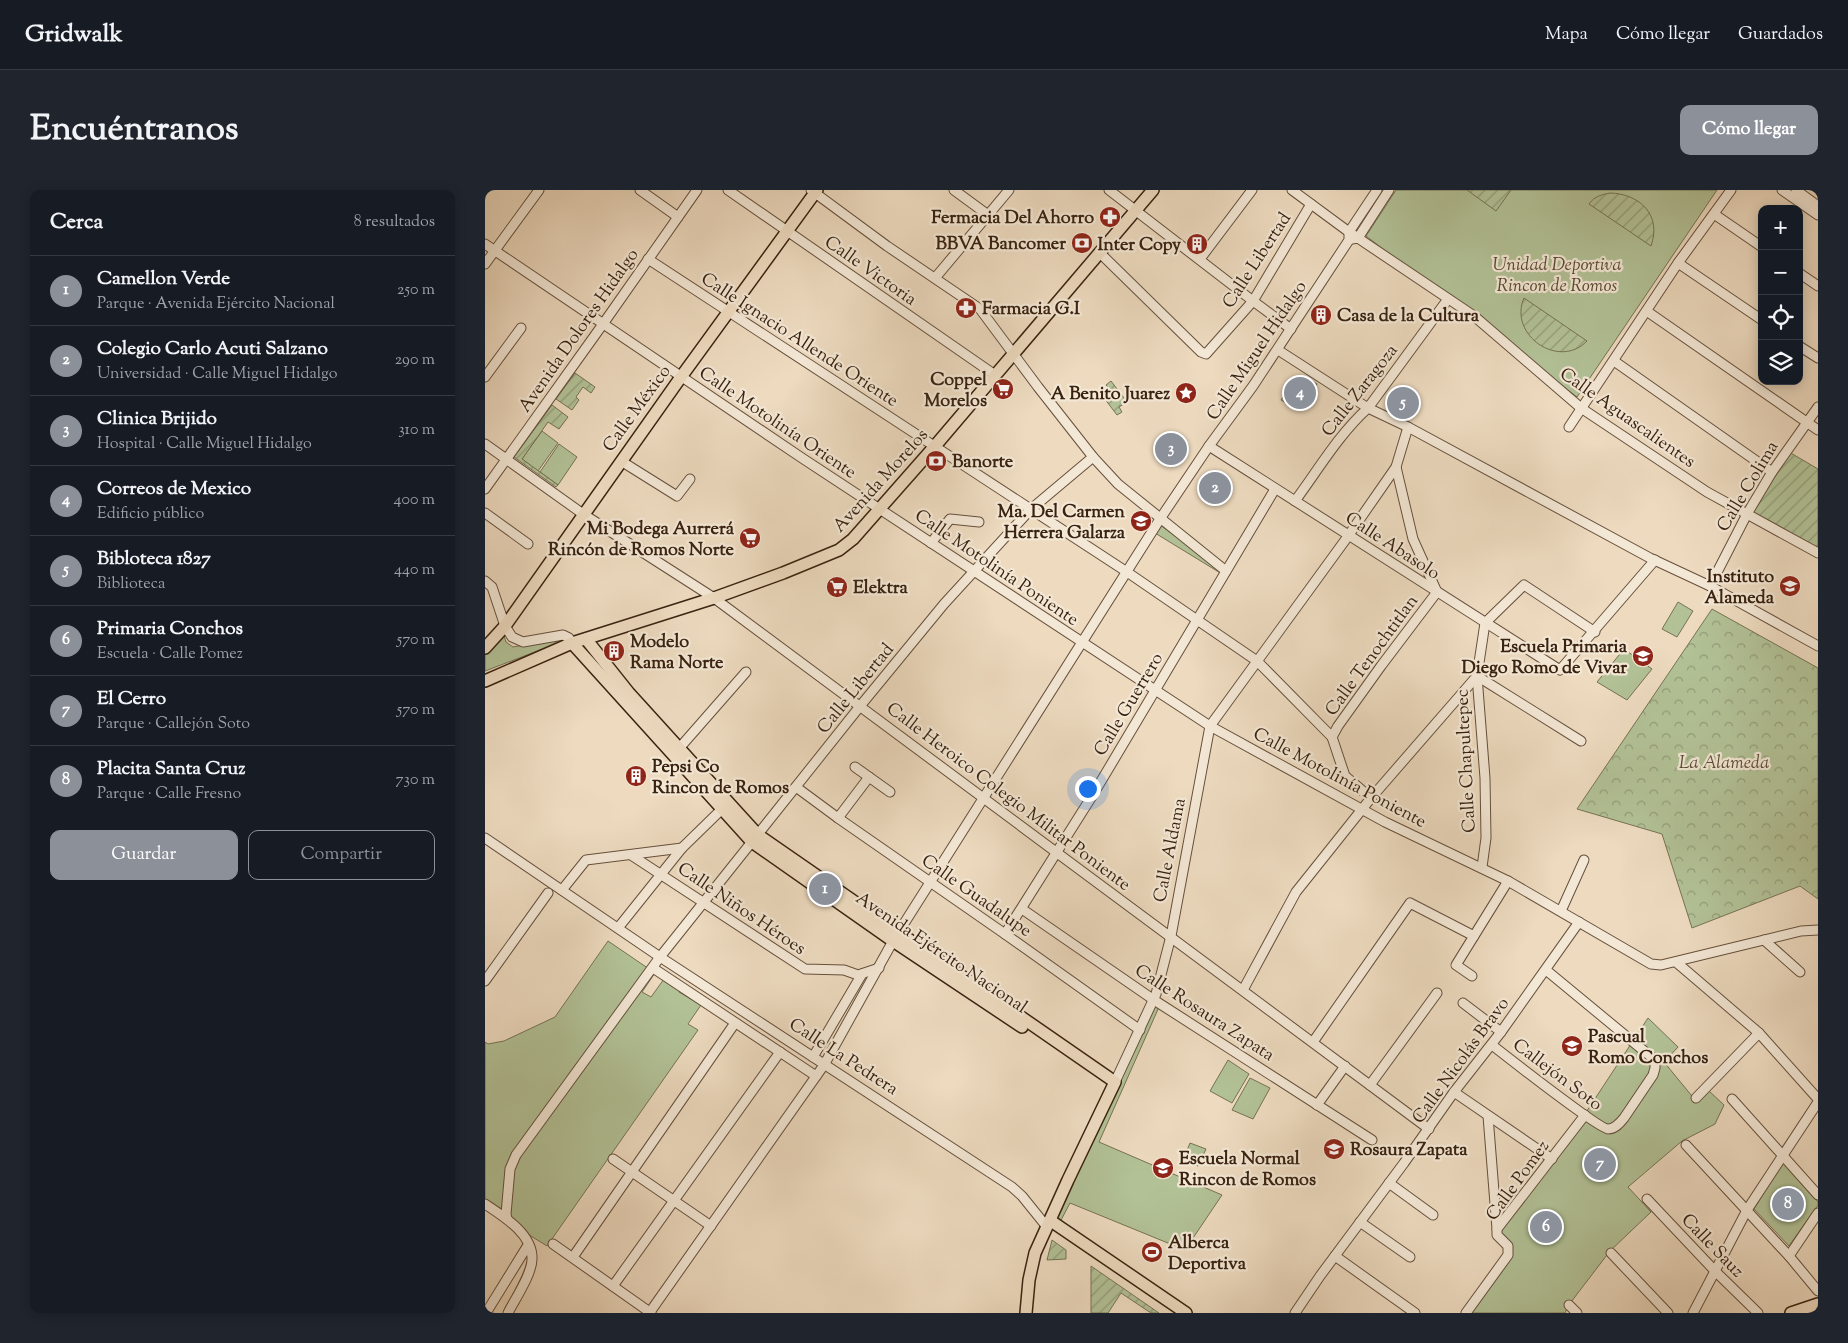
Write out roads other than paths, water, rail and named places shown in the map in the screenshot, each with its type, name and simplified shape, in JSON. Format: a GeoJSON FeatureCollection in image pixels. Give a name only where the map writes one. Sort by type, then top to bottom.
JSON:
{"type":"FeatureCollection","features":[{"type":"Feature","properties":{"kind":"main road","name":"Avenida Morelos"},"geometry":{"type":"LineString","coordinates":[[485,681],[572,643],[714,598],[839,550],[853,539],[881,509],[1153,190]]}},
{"type":"Feature","properties":{"kind":"main road","name":"Calle México"},"geometry":{"type":"LineString","coordinates":[[485,648],[505,626],[621,460],[814,191]]}},
{"type":"Feature","properties":{"kind":"main road","name":"Avenida Ejército Nacional"},"geometry":{"type":"LineString","coordinates":[[586,639],[626,696]]}},
{"type":"Feature","properties":{"kind":"main road","name":"Avenida Ejército Nacional"},"geometry":{"type":"LineString","coordinates":[[572,643],[626,696],[755,838]]}},
{"type":"Feature","properties":{"kind":"main road","name":"Avenida Ejército Nacional"},"geometry":{"type":"LineString","coordinates":[[676,751],[721,809],[755,838],[896,937],[1114,1085]]}},
{"type":"Feature","properties":{"kind":"main road","name":"Calle Aldama"},"geometry":{"type":"LineString","coordinates":[[1026,1313],[1031,1268],[1035,1253],[1114,1085]]}},
{"type":"Feature","properties":{"kind":"main road","name":"Calle La Pedrera"},"geometry":{"type":"LineString","coordinates":[[1049,1224],[1171,1308],[1186,1313]]}},
{"type":"Feature","properties":{"kind":"main road"},"geometry":{"type":"LineString","coordinates":[[1791,1313],[1818,1304]]}},
{"type":"Feature","properties":{"kind":"street"},"geometry":{"type":"LineString","coordinates":[[485,264],[539,190]]}},
{"type":"Feature","properties":{"kind":"street"},"geometry":{"type":"LineString","coordinates":[[640,190],[678,216]]}},
{"type":"Feature","properties":{"kind":"street","name":"Avenida Dolores Hidalgo"},"geometry":{"type":"LineString","coordinates":[[485,489],[697,190]]}},
{"type":"Feature","properties":{"kind":"street","name":"Calle Victoria"},"geometry":{"type":"LineString","coordinates":[[728,190],[995,375]]}},
{"type":"Feature","properties":{"kind":"street"},"geometry":{"type":"LineString","coordinates":[[954,190],[989,215]]}},
{"type":"Feature","properties":{"kind":"street"},"geometry":{"type":"LineString","coordinates":[[935,278],[1009,190]]}},
{"type":"Feature","properties":{"kind":"street"},"geometry":{"type":"LineString","coordinates":[[1109,190],[1291,329]]}},
{"type":"Feature","properties":{"kind":"street"},"geometry":{"type":"LineString","coordinates":[[1200,259],[1252,190]]}},
{"type":"Feature","properties":{"kind":"street","name":"Calle Aguascalientes"},"geometry":{"type":"LineString","coordinates":[[1292,190],[1352,237],[1474,316],[1581,408],[1668,468],[1707,492],[1818,553]]}},
{"type":"Feature","properties":{"kind":"street","name":"Calle Miguel Hidalgo"},"geometry":{"type":"LineString","coordinates":[[1352,237],[1377,190]]}},
{"type":"Feature","properties":{"kind":"street","name":"Calle Miguel Hidalgo"},"geometry":{"type":"LineString","coordinates":[[896,937],[1160,519],[1209,446],[1253,386],[1352,237],[1389,190]]}},
{"type":"Feature","properties":{"kind":"street"},"geometry":{"type":"LineString","coordinates":[[1569,427],[1678,263],[1731,190]]}},
{"type":"Feature","properties":{"kind":"street"},"geometry":{"type":"LineString","coordinates":[[1783,190],[1818,215]]}},
{"type":"Feature","properties":{"kind":"street"},"geometry":{"type":"LineString","coordinates":[[1796,190],[1818,206]]}},
{"type":"Feature","properties":{"kind":"street"},"geometry":{"type":"LineString","coordinates":[[814,191],[980,309],[1093,457],[1118,484],[1226,571]]}},
{"type":"Feature","properties":{"kind":"street","name":"Calle Libertad"},"geometry":{"type":"LineString","coordinates":[[1100,253],[1205,354],[1209,352],[1253,301],[1311,204]]}},
{"type":"Feature","properties":{"kind":"street"},"geometry":{"type":"LineString","coordinates":[[1714,214],[1758,244]]}},
{"type":"Feature","properties":{"kind":"street","name":"Calle Motolinía Oriente"},"geometry":{"type":"LineString","coordinates":[[485,244],[681,377],[881,509]]}},
{"type":"Feature","properties":{"kind":"street","name":"Calle Ignacio Allende Oriente"},"geometry":{"type":"LineString","coordinates":[[647,259],[1127,572],[1257,661],[1332,737]]}},
{"type":"Feature","properties":{"kind":"street"},"geometry":{"type":"LineString","coordinates":[[1678,263],[1758,317]]}},
{"type":"Feature","properties":{"kind":"street"},"geometry":{"type":"LineString","coordinates":[[1803,276],[1818,286]]}},
{"type":"Feature","properties":{"kind":"street","name":"Calle Zaragoza"},"geometry":{"type":"LineString","coordinates":[[1295,502],[1344,434],[1368,408],[1448,299]]}},
{"type":"Feature","properties":{"kind":"street"},"geometry":{"type":"LineString","coordinates":[[1647,312],[1818,430]]}},
{"type":"Feature","properties":{"kind":"street"},"geometry":{"type":"LineString","coordinates":[[485,377],[521,328]]}},
{"type":"Feature","properties":{"kind":"street"},"geometry":{"type":"LineString","coordinates":[[1803,349],[1818,358]]}},
{"type":"Feature","properties":{"kind":"street"},"geometry":{"type":"LineString","coordinates":[[1277,350],[1368,408],[1408,426],[1655,560],[1710,586],[1818,646]]}},
{"type":"Feature","properties":{"kind":"street"},"geometry":{"type":"LineString","coordinates":[[1613,361],[1772,472]]}},
{"type":"Feature","properties":{"kind":"street","name":"Calle Colima"},"geometry":{"type":"LineString","coordinates":[[1710,586],[1747,514],[1772,472],[1818,407]]}},
{"type":"Feature","properties":{"kind":"street","name":"Calle Aldama"},"geometry":{"type":"LineString","coordinates":[[1114,1085],[1154,1000],[1171,936],[1210,726],[1396,467],[1408,426]]}},
{"type":"Feature","properties":{"kind":"street","name":"Calle Heroico Colegio Militar Poniente"},"geometry":{"type":"LineString","coordinates":[[485,444],[583,514],[714,598],[1429,1129]]}},
{"type":"Feature","properties":{"kind":"street","name":"Calle Abasolo"},"geometry":{"type":"LineString","coordinates":[[1209,446],[1560,670],[1595,632]]}},
{"type":"Feature","properties":{"kind":"street","name":"Calle Libertad"},"geometry":{"type":"LineString","coordinates":[[507,1219],[512,1162],[660,957],[944,604],[1031,510],[1093,457]]}},
{"type":"Feature","properties":{"kind":"street"},"geometry":{"type":"LineString","coordinates":[[621,460],[677,496],[690,479]]}},
{"type":"Feature","properties":{"kind":"street"},"geometry":{"type":"LineString","coordinates":[[1396,467],[1413,539],[1437,592]]}},
{"type":"Feature","properties":{"kind":"street","name":"Calle Guerrero"},"geometry":{"type":"LineString","coordinates":[[1005,934],[1094,793],[1275,489]]}},
{"type":"Feature","properties":{"kind":"street","name":"Calle Motolinía Poniente"},"geometry":{"type":"LineString","coordinates":[[881,509],[1210,726],[1385,822],[1509,881],[1651,964],[1676,962],[1801,931],[1818,930]]}},
{"type":"Feature","properties":{"kind":"street"},"geometry":{"type":"LineString","coordinates":[[485,513],[529,544]]}},
{"type":"Feature","properties":{"kind":"street"},"geometry":{"type":"LineString","coordinates":[[931,543],[950,519],[979,522]]}},
{"type":"Feature","properties":{"kind":"street"},"geometry":{"type":"LineString","coordinates":[[1485,623],[1524,585],[1595,632],[1655,560]]}},
{"type":"Feature","properties":{"kind":"street"},"geometry":{"type":"LineString","coordinates":[[485,581],[492,587],[505,626],[512,637],[523,642],[563,635],[569,638],[572,643]]}},
{"type":"Feature","properties":{"kind":"street","name":"Calle Tenochtitlan"},"geometry":{"type":"LineString","coordinates":[[1332,737],[1337,726],[1437,592]]}},
{"type":"Feature","properties":{"kind":"street","name":"Calle Chapultepec"},"geometry":{"type":"LineString","coordinates":[[1482,867],[1486,838],[1485,778],[1477,676],[1485,623]]}},
{"type":"Feature","properties":{"kind":"street"},"geometry":{"type":"LineString","coordinates":[[676,751],[745,672]]}},
{"type":"Feature","properties":{"kind":"street"},"geometry":{"type":"LineString","coordinates":[[1243,990],[1296,892],[1371,798],[1477,676],[1581,741]]}},
{"type":"Feature","properties":{"kind":"street"},"geometry":{"type":"LineString","coordinates":[[1332,737],[1345,776],[1371,798]]}},
{"type":"Feature","properties":{"kind":"street"},"geometry":{"type":"LineString","coordinates":[[855,767],[890,792]]}},
{"type":"Feature","properties":{"kind":"street"},"geometry":{"type":"LineString","coordinates":[[838,818],[869,777]]}},
{"type":"Feature","properties":{"kind":"street","name":"Calle Guadalupe"},"geometry":{"type":"LineString","coordinates":[[796,787],[1140,1030]]}},
{"type":"Feature","properties":{"kind":"street"},"geometry":{"type":"LineString","coordinates":[[618,928],[682,848],[721,809]]}},
{"type":"Feature","properties":{"kind":"street","name":"Calle La Pedrera"},"geometry":{"type":"LineString","coordinates":[[485,838],[823,1065],[1012,1187],[1049,1224]]}},
{"type":"Feature","properties":{"kind":"street"},"geometry":{"type":"LineString","coordinates":[[562,890],[583,862],[590,859],[682,848]]}},
{"type":"Feature","properties":{"kind":"street","name":"Calle Niños Héroes"},"geometry":{"type":"LineString","coordinates":[[631,855],[805,969],[844,970],[853,974],[862,974]]}},
{"type":"Feature","properties":{"kind":"street"},"geometry":{"type":"LineString","coordinates":[[1561,911],[1584,860]]}},
{"type":"Feature","properties":{"kind":"street"},"geometry":{"type":"LineString","coordinates":[[1472,976],[1456,965],[1509,881]]}},
{"type":"Feature","properties":{"kind":"street"},"geometry":{"type":"LineString","coordinates":[[485,981],[548,893]]}},
{"type":"Feature","properties":{"kind":"street"},"geometry":{"type":"LineString","coordinates":[[1313,1042],[1410,903],[1474,936]]}},
{"type":"Feature","properties":{"kind":"street","name":"Calle Rosaura Zapata"},"geometry":{"type":"LineString","coordinates":[[1022,909],[1154,1000],[1372,1140]]}},
{"type":"Feature","properties":{"kind":"street","name":"Calle Nicolás Bravo"},"geometry":{"type":"LineString","coordinates":[[1295,1313],[1319,1276],[1429,1129],[1454,1092],[1492,1045],[1579,922]]}},
{"type":"Feature","properties":{"kind":"street"},"geometry":{"type":"LineString","coordinates":[[553,1244],[651,1313],[816,1076],[896,937]]}},
{"type":"Feature","properties":{"kind":"street"},"geometry":{"type":"LineString","coordinates":[[1764,940],[1800,972]]}},
{"type":"Feature","properties":{"kind":"street"},"geometry":{"type":"LineString","coordinates":[[1676,962],[1759,1033],[1818,1100],[1747,1210],[1693,1313]]}},
{"type":"Feature","properties":{"kind":"street"},"geometry":{"type":"LineString","coordinates":[[653,968],[816,1076]]}},
{"type":"Feature","properties":{"kind":"street"},"geometry":{"type":"LineString","coordinates":[[813,1057],[862,974],[879,968]]}},
{"type":"Feature","properties":{"kind":"street","name":"Callejón Soto"},"geometry":{"type":"LineString","coordinates":[[1492,1045],[1605,1128],[1612,1128],[1624,1118],[1653,1075],[1655,1060],[1546,970]]}},
{"type":"Feature","properties":{"kind":"street"},"geometry":{"type":"LineString","coordinates":[[1370,1085],[1437,993]]}},
{"type":"Feature","properties":{"kind":"street"},"geometry":{"type":"LineString","coordinates":[[1463,1003],[1501,1032]]}},
{"type":"Feature","properties":{"kind":"street"},"geometry":{"type":"LineString","coordinates":[[836,1019],[845,1028]]}},
{"type":"Feature","properties":{"kind":"street"},"geometry":{"type":"LineString","coordinates":[[573,1257],[735,1023]]}},
{"type":"Feature","properties":{"kind":"street"},"geometry":{"type":"LineString","coordinates":[[1696,1098],[1759,1033]]}},
{"type":"Feature","properties":{"kind":"street"},"geometry":{"type":"LineString","coordinates":[[613,1286],[779,1052]]}},
{"type":"Feature","properties":{"kind":"street"},"geometry":{"type":"LineString","coordinates":[[1317,1105],[1345,1066]]}},
{"type":"Feature","properties":{"kind":"street"},"geometry":{"type":"LineString","coordinates":[[1454,1092],[1552,1159]]}},
{"type":"Feature","properties":{"kind":"street"},"geometry":{"type":"LineString","coordinates":[[1732,1099],[1818,1195]]}},
{"type":"Feature","properties":{"kind":"street","name":"Calle Pomez"},"geometry":{"type":"LineString","coordinates":[[1466,1313],[1508,1254],[1508,1246],[1497,1235],[1497,1229],[1585,1115]]}},
{"type":"Feature","properties":{"kind":"street"},"geometry":{"type":"LineString","coordinates":[[1487,1116],[1497,1229]]}},
{"type":"Feature","properties":{"kind":"street"},"geometry":{"type":"LineString","coordinates":[[1686,1145],[1789,1256],[1818,1291]]}},
{"type":"Feature","properties":{"kind":"street"},"geometry":{"type":"LineString","coordinates":[[613,1159],[711,1226]]}},
{"type":"Feature","properties":{"kind":"street"},"geometry":{"type":"LineString","coordinates":[[1389,1183],[1433,1215]]}},
{"type":"Feature","properties":{"kind":"street","name":"Calle Sauz"},"geometry":{"type":"LineString","coordinates":[[1647,1199],[1715,1271],[1758,1313]]}},
{"type":"Feature","properties":{"kind":"street"},"geometry":{"type":"LineString","coordinates":[[485,1204],[520,1230],[532,1258],[528,1274],[509,1313]]}},
{"type":"Feature","properties":{"kind":"street"},"geometry":{"type":"LineString","coordinates":[[1789,1256],[1818,1213]]}},
{"type":"Feature","properties":{"kind":"street"},"geometry":{"type":"LineString","coordinates":[[1360,1222],[1410,1257]]}},
{"type":"Feature","properties":{"kind":"street"},"geometry":{"type":"LineString","coordinates":[[487,1313],[528,1245]]}},
{"type":"Feature","properties":{"kind":"street"},"geometry":{"type":"LineString","coordinates":[[1611,1253],[1667,1313]]}},
{"type":"Feature","properties":{"kind":"street"},"geometry":{"type":"LineString","coordinates":[[1335,1256],[1415,1313]]}},
{"type":"Feature","properties":{"kind":"street"},"geometry":{"type":"LineString","coordinates":[[1569,1305],[1577,1313]]}},
{"type":"Feature","properties":{"kind":"place","name":"Fermacia Del Ahorro"},"geometry":{"type":"Point","coordinates":[1110,217]}},
{"type":"Feature","properties":{"kind":"place","name":"BBVA Bancomer"},"geometry":{"type":"Point","coordinates":[1082,243]}},
{"type":"Feature","properties":{"kind":"place","name":"Inter Copy"},"geometry":{"type":"Point","coordinates":[1197,244]}},
{"type":"Feature","properties":{"kind":"place","name":"Farmacia G.I"},"geometry":{"type":"Point","coordinates":[966,308]}},
{"type":"Feature","properties":{"kind":"place","name":"Casa de la Cultura"},"geometry":{"type":"Point","coordinates":[1321,315]}},
{"type":"Feature","properties":{"kind":"place","name":"Coppel Morelos"},"geometry":{"type":"Point","coordinates":[1003,389]}},
{"type":"Feature","properties":{"kind":"place","name":"A Benito Juarez"},"geometry":{"type":"Point","coordinates":[1186,393]}},
{"type":"Feature","properties":{"kind":"place","name":"Correos de Mexico"},"geometry":{"type":"Point","coordinates":[1300,393]}},
{"type":"Feature","properties":{"kind":"place","name":"Bibloteca 1827"},"geometry":{"type":"Point","coordinates":[1403,403]}},
{"type":"Feature","properties":{"kind":"place","name":"Clinica Brijido"},"geometry":{"type":"Point","coordinates":[1171,449]}},
{"type":"Feature","properties":{"kind":"place","name":"Banorte"},"geometry":{"type":"Point","coordinates":[936,461]}},
{"type":"Feature","properties":{"kind":"place","name":"Colegio Carlo Acuti Salzano"},"geometry":{"type":"Point","coordinates":[1215,488]}},
{"type":"Feature","properties":{"kind":"place","name":"Ma. Del Carmen Herrera Galarza"},"geometry":{"type":"Point","coordinates":[1141,521]}},
{"type":"Feature","properties":{"kind":"place","name":"Mi Bodega Aurrerá Rincón de Romos Norte"},"geometry":{"type":"Point","coordinates":[750,538]}},
{"type":"Feature","properties":{"kind":"place","name":"Instituto Alameda"},"geometry":{"type":"Point","coordinates":[1790,586]}},
{"type":"Feature","properties":{"kind":"place","name":"Elektra"},"geometry":{"type":"Point","coordinates":[837,587]}},
{"type":"Feature","properties":{"kind":"place","name":"Modelo Rama Norte"},"geometry":{"type":"Point","coordinates":[614,651]}},
{"type":"Feature","properties":{"kind":"place","name":"Escuela Primaria Diego Romo de Vivar"},"geometry":{"type":"Point","coordinates":[1643,656]}},
{"type":"Feature","properties":{"kind":"place","name":"Pepsi Co Rincon de Romos"},"geometry":{"type":"Point","coordinates":[636,776]}},
{"type":"Feature","properties":{"kind":"place","name":"Camellon Verde"},"geometry":{"type":"Point","coordinates":[825,889]}},
{"type":"Feature","properties":{"kind":"place","name":"Pascual Romo Conchos"},"geometry":{"type":"Point","coordinates":[1572,1046]}},
{"type":"Feature","properties":{"kind":"place","name":"Rosaura Zapata"},"geometry":{"type":"Point","coordinates":[1334,1149]}},
{"type":"Feature","properties":{"kind":"place","name":"El Cerro"},"geometry":{"type":"Point","coordinates":[1600,1164]}},
{"type":"Feature","properties":{"kind":"place","name":"Escuela Normal Rincon de Romos"},"geometry":{"type":"Point","coordinates":[1163,1168]}},
{"type":"Feature","properties":{"kind":"place","name":"Placita Santa Cruz"},"geometry":{"type":"Point","coordinates":[1788,1204]}},
{"type":"Feature","properties":{"kind":"place","name":"Primaria Conchos"},"geometry":{"type":"Point","coordinates":[1546,1227]}},
{"type":"Feature","properties":{"kind":"place","name":"Alberca Deportiva"},"geometry":{"type":"Point","coordinates":[1152,1252]}},
{"type":"Feature","properties":{"kind":"park label","name":"Unidad Deportiva Rincon de Romos"},"geometry":{"type":"Point","coordinates":[1557,274]}},
{"type":"Feature","properties":{"kind":"park label","name":"La Alameda"},"geometry":{"type":"Point","coordinates":[1724,762]}}]}
